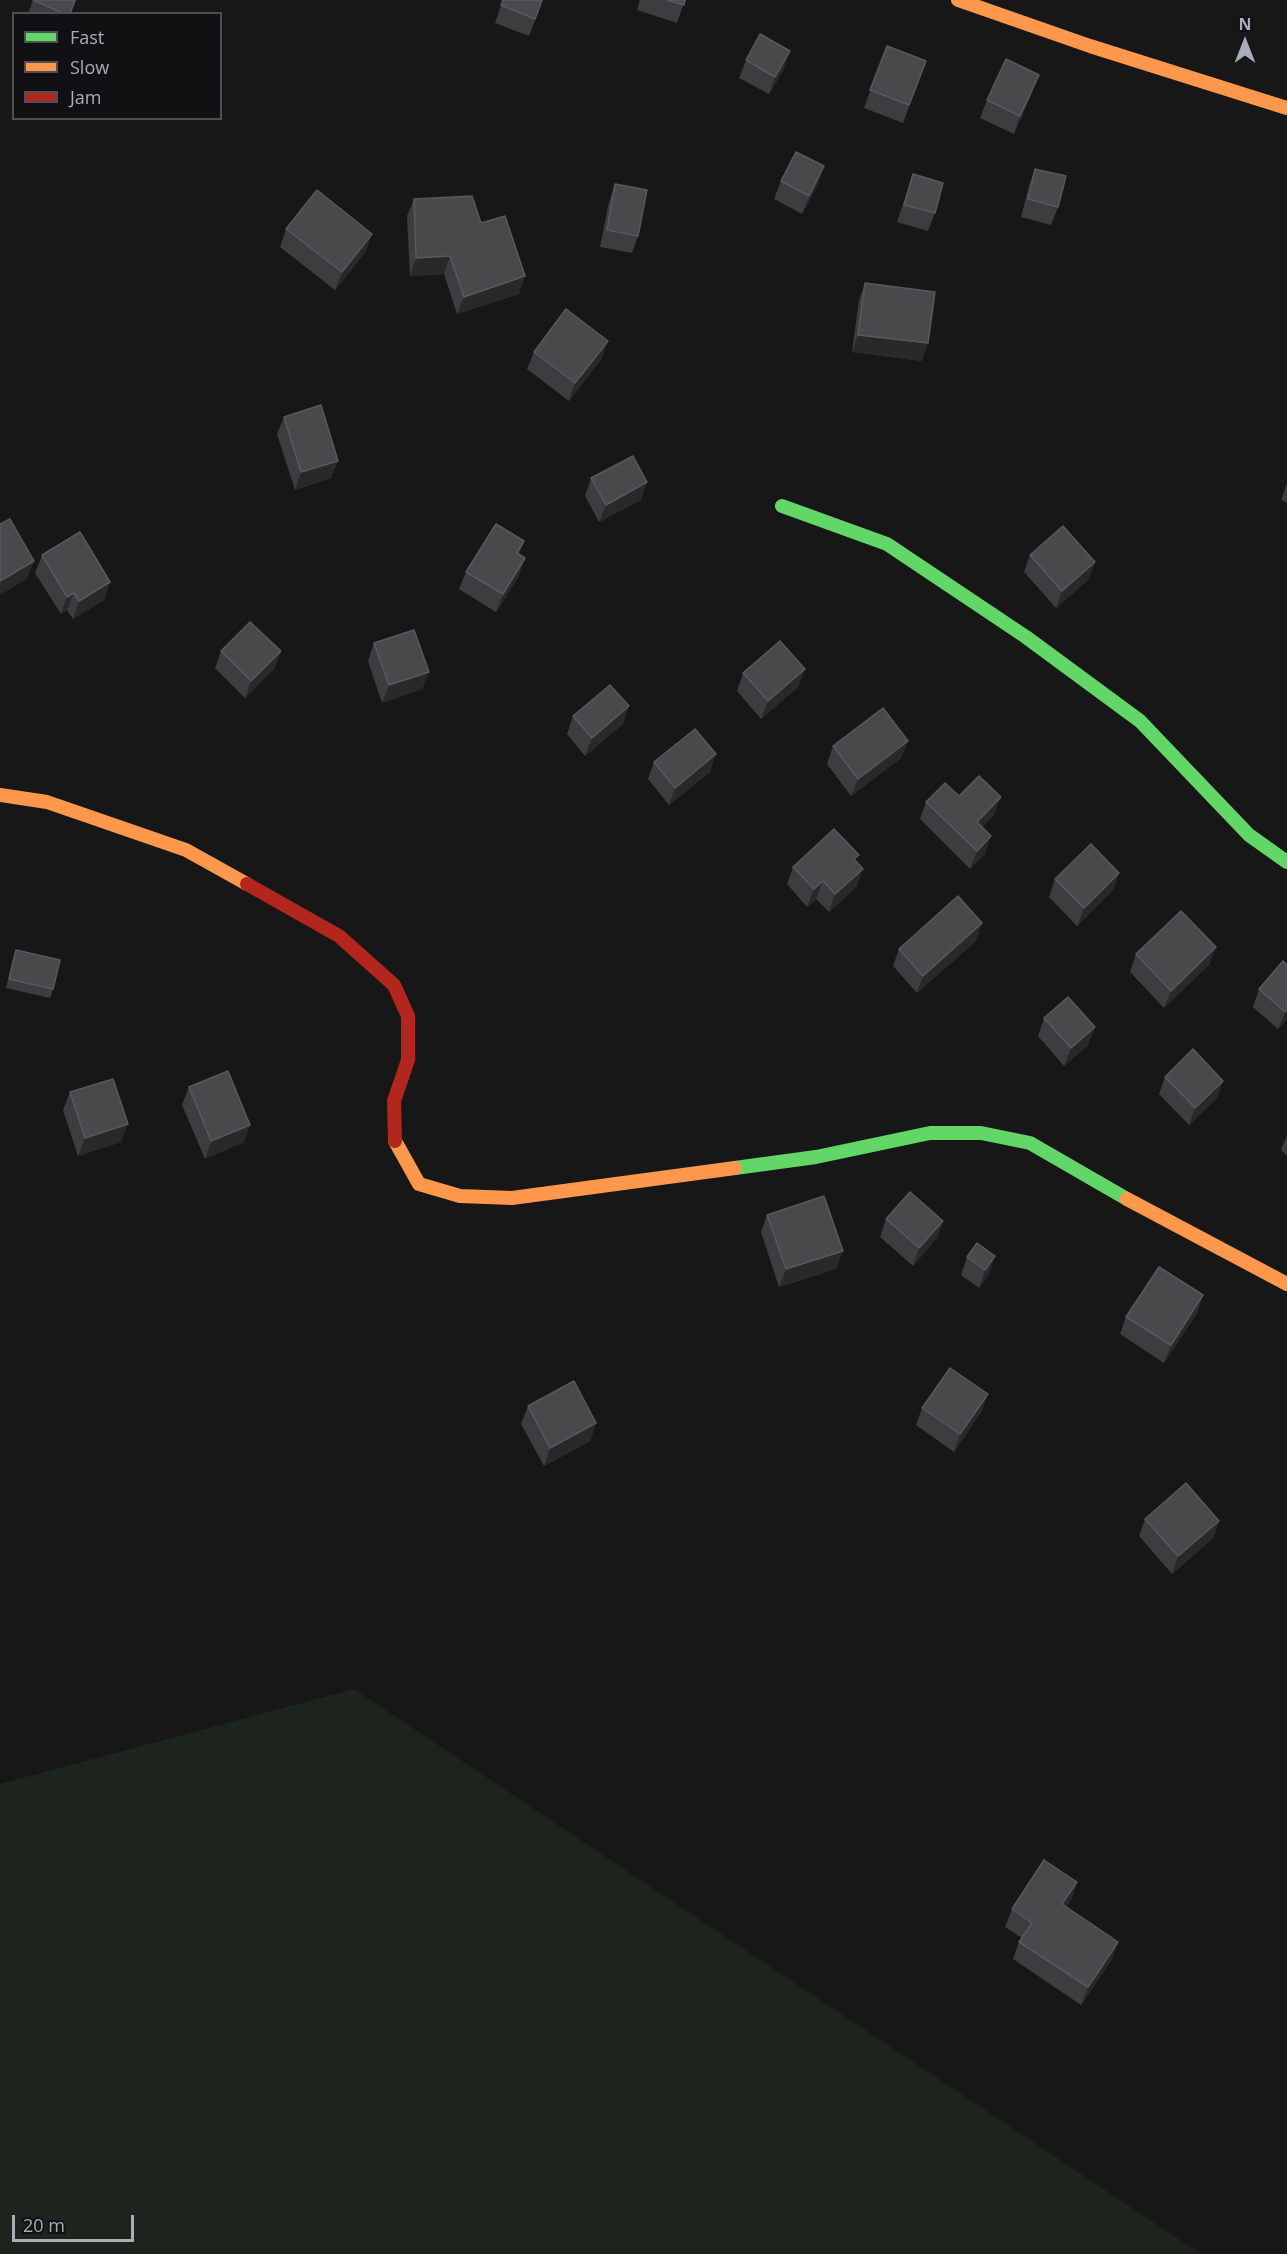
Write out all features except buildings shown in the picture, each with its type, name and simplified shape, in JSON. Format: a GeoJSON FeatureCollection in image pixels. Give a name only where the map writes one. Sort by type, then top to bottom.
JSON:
{"type":"FeatureCollection","features":[{"type":"Feature","properties":{"kind":"street"},"geometry":{"type":"LineString","coordinates":[[958,0],[1090,46],[1287,108]]}},
{"type":"Feature","properties":{"kind":"street"},"geometry":{"type":"LineString","coordinates":[[782,506],[887,544],[1026,637],[1140,721],[1249,835],[1287,862]]}},
{"type":"Feature","properties":{"kind":"street"},"geometry":{"type":"LineString","coordinates":[[0,795],[47,802],[186,850],[339,936],[394,985],[408,1016],[408,1060],[394,1101],[395,1141],[419,1184],[460,1196],[512,1198],[816,1157],[930,1133],[981,1133],[1030,1143],[1119,1195],[1287,1284]]}},
{"type":"Feature","properties":{"kind":"shaded area"},"geometry":{"type":"Polygon","coordinates":[[[354,1689],[1201,2254],[0,2254],[0,1784],[354,1689]]]}},
{"type":"Feature","properties":{"kind":"traffic: fast"},"geometry":{"type":"LineString","coordinates":[[782,506],[887,544],[1026,637],[1140,721],[1249,835],[1287,862]]}},
{"type":"Feature","properties":{"kind":"traffic: fast"},"geometry":{"type":"LineString","coordinates":[[735,1168],[816,1157],[930,1133],[981,1133],[1030,1143],[1127,1199]]}},
{"type":"Feature","properties":{"kind":"traffic: slow"},"geometry":{"type":"LineString","coordinates":[[958,0],[1090,46],[1287,108]]}},
{"type":"Feature","properties":{"kind":"traffic: slow"},"geometry":{"type":"LineString","coordinates":[[0,795],[47,802],[186,850],[247,884]]}},
{"type":"Feature","properties":{"kind":"traffic: slow"},"geometry":{"type":"LineString","coordinates":[[395,1141],[419,1184],[460,1196],[512,1198],[735,1168]]}},
{"type":"Feature","properties":{"kind":"traffic: slow"},"geometry":{"type":"LineString","coordinates":[[1127,1199],[1287,1284]]}},
{"type":"Feature","properties":{"kind":"traffic: jam"},"geometry":{"type":"LineString","coordinates":[[247,884],[339,936],[394,985],[408,1016],[408,1060],[394,1101],[395,1141]]}}]}
